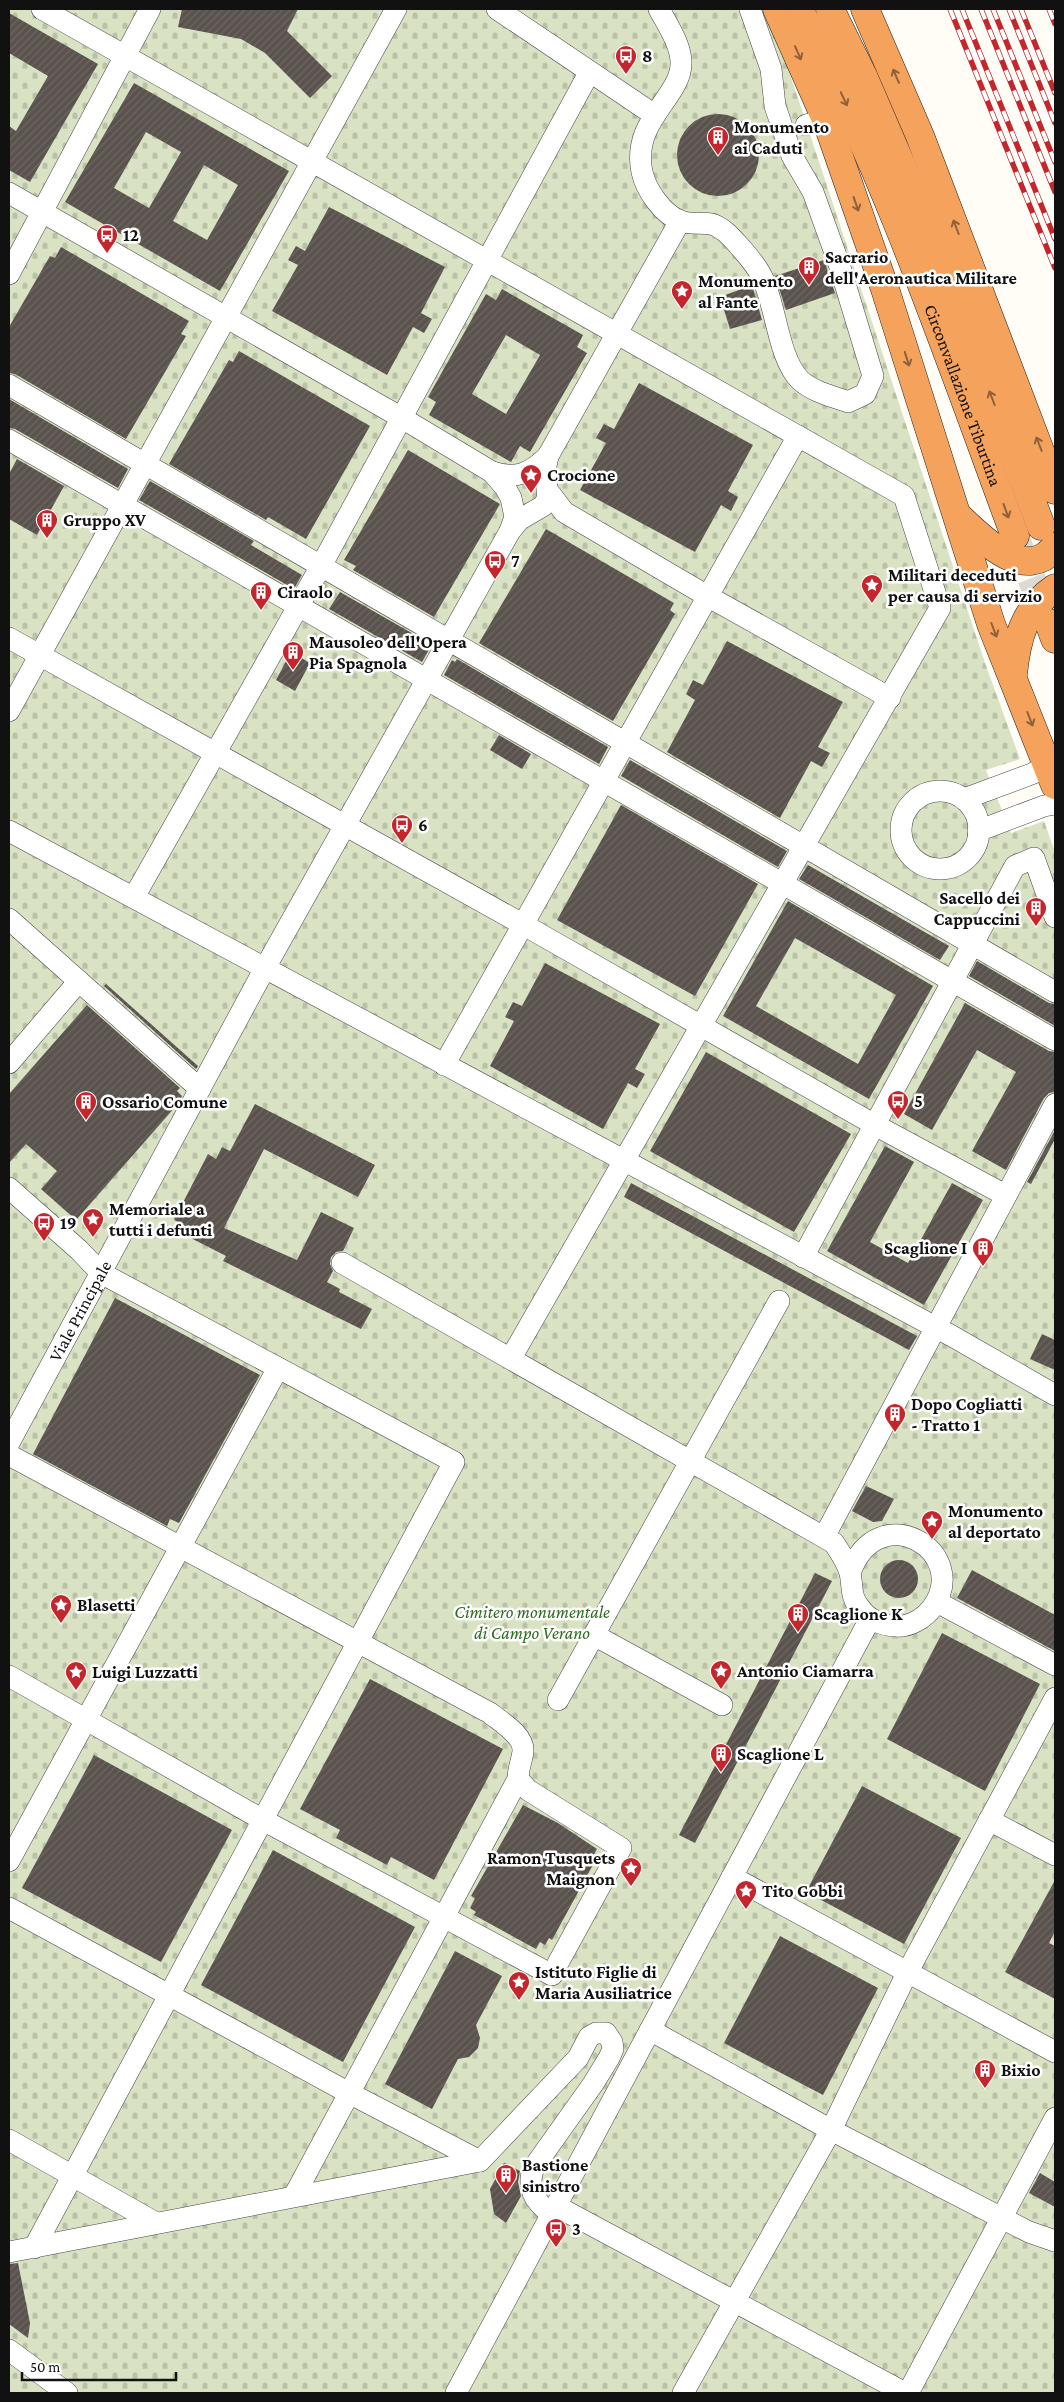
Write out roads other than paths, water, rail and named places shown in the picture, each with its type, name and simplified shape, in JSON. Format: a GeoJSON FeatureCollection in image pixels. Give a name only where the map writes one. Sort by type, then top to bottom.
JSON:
{"type":"FeatureCollection","features":[{"type":"Feature","properties":{"kind":"highway"},"geometry":{"type":"LineString","coordinates":[[777,9],[816,122],[885,289],[992,624],[1051,774]]}},
{"type":"Feature","properties":{"kind":"highway","name":"Circonvallazione Tiburtina"},"geometry":{"type":"LineString","coordinates":[[799,9],[850,113],[888,201],[1015,536]]}},
{"type":"Feature","properties":{"kind":"highway","name":"Circonvallazione Tiburtina"},"geometry":{"type":"LineString","coordinates":[[830,9],[864,78],[932,236],[1048,536]]}},
{"type":"Feature","properties":{"kind":"highway"},"geometry":{"type":"LineString","coordinates":[[864,9],[920,136],[1055,490]]}},
{"type":"Feature","properties":{"kind":"highway"},"geometry":{"type":"LineString","coordinates":[[907,135],[932,236]]}},
{"type":"Feature","properties":{"kind":"highway"},"geometry":{"type":"LineString","coordinates":[[958,517],[992,546],[1016,560],[1029,561],[1041,558],[1048,536]]}},
{"type":"Feature","properties":{"kind":"highway"},"geometry":{"type":"LineString","coordinates":[[1013,674],[1015,649],[1025,620],[1042,598],[1055,588]]}},
{"type":"Feature","properties":{"kind":"lane"},"geometry":{"type":"LineString","coordinates":[[42,9],[311,163],[904,496],[940,608],[890,698],[802,846],[702,1026],[511,1358]]}},
{"type":"Feature","properties":{"kind":"lane"},"geometry":{"type":"LineString","coordinates":[[9,274],[150,9]]}},
{"type":"Feature","properties":{"kind":"lane"},"geometry":{"type":"LineString","coordinates":[[9,711],[396,9]]}},
{"type":"Feature","properties":{"kind":"lane"},"geometry":{"type":"LineString","coordinates":[[497,9],[654,114]]}},
{"type":"Feature","properties":{"kind":"lane"},"geometry":{"type":"LineString","coordinates":[[659,9],[676,42],[681,60],[680,73],[654,114],[644,134],[642,173],[655,199],[663,209],[680,221],[711,224],[728,233],[752,260],[763,278],[790,365],[801,380],[821,393],[848,402],[865,394],[874,376],[839,264],[813,192],[792,156],[775,106],[771,69],[750,9]]}},
{"type":"Feature","properties":{"kind":"lane"},"geometry":{"type":"LineString","coordinates":[[134,897],[321,566],[589,72]]}},
{"type":"Feature","properties":{"kind":"lane"},"geometry":{"type":"LineString","coordinates":[[9,193],[402,418],[492,472],[536,487],[564,512],[890,698]]}},
{"type":"Feature","properties":{"kind":"lane"},"geometry":{"type":"LineString","coordinates":[[510,531],[519,520],[545,471],[548,456],[680,221]]}},
{"type":"Feature","properties":{"kind":"lane"},"geometry":{"type":"LineString","coordinates":[[9,385],[1055,992]]}},
{"type":"Feature","properties":{"kind":"lane"},"geometry":{"type":"LineString","coordinates":[[444,1065],[605,782],[798,436]]}},
{"type":"Feature","properties":{"kind":"lane"},"geometry":{"type":"LineString","coordinates":[[9,440],[1055,1040]]}},
{"type":"Feature","properties":{"kind":"lane"},"geometry":{"type":"LineString","coordinates":[[492,472],[520,509],[526,511],[536,487]]}},
{"type":"Feature","properties":{"kind":"lane"},"geometry":{"type":"LineString","coordinates":[[510,531],[514,517],[511,498],[512,485],[536,487]]}},
{"type":"Feature","properties":{"kind":"lane","name":"Viale Principale"},"geometry":{"type":"LineString","coordinates":[[9,1444],[266,968],[428,681],[510,531]]}},
{"type":"Feature","properties":{"kind":"lane"},"geometry":{"type":"LineString","coordinates":[[9,638],[214,754],[524,925],[876,1125],[1005,1195]]}},
{"type":"Feature","properties":{"kind":"lane"},"geometry":{"type":"LineString","coordinates":[[964,799],[1034,772],[1051,774]]}},
{"type":"Feature","properties":{"kind":"lane"},"geometry":{"type":"LineString","coordinates":[[938,791],[952,793],[964,799],[975,814],[978,831],[976,843],[970,854],[951,867],[940,869],[928,867],[917,862],[907,852],[902,839],[901,825],[905,811],[914,801],[925,794],[938,791]]}},
{"type":"Feature","properties":{"kind":"lane"},"geometry":{"type":"LineString","coordinates":[[978,831],[1044,806],[1055,804]]}},
{"type":"Feature","properties":{"kind":"lane"},"geometry":{"type":"LineString","coordinates":[[9,831],[803,1257],[1055,1395]]}},
{"type":"Feature","properties":{"kind":"lane"},"geometry":{"type":"LineString","coordinates":[[803,1257],[1015,866],[1034,858],[1055,917]]}},
{"type":"Feature","properties":{"kind":"lane"},"geometry":{"type":"LineString","coordinates":[[9,919],[200,1089]]}},
{"type":"Feature","properties":{"kind":"lane"},"geometry":{"type":"LineString","coordinates":[[9,1063],[79,981]]}},
{"type":"Feature","properties":{"kind":"lane"},"geometry":{"type":"LineString","coordinates":[[829,1540],[934,1328],[1055,1104]]}},
{"type":"Feature","properties":{"kind":"lane"},"geometry":{"type":"LineString","coordinates":[[9,1188],[79,1250],[101,1273],[454,1462],[34,2248]]}},
{"type":"Feature","properties":{"kind":"lane"},"geometry":{"type":"LineString","coordinates":[[342,1262],[829,1540],[848,1546],[866,1545],[887,1535],[899,1535],[910,1537],[925,1545],[936,1558],[942,1580],[937,1602],[929,1612],[919,1620],[907,1625],[888,1626],[870,1619],[860,1609],[854,1600],[850,1586],[850,1573],[856,1558],[866,1545]]}},
{"type":"Feature","properties":{"kind":"lane"},"geometry":{"type":"LineString","coordinates":[[558,1700],[779,1301]]}},
{"type":"Feature","properties":{"kind":"lane"},"geometry":{"type":"LineString","coordinates":[[9,1861],[278,1368]]}},
{"type":"Feature","properties":{"kind":"lane"},"geometry":{"type":"LineString","coordinates":[[9,1454],[490,1713],[521,1742],[523,1751],[518,1766],[518,1779],[294,2196]]}},
{"type":"Feature","properties":{"kind":"lane"},"geometry":{"type":"LineString","coordinates":[[829,1540],[843,1556],[850,1573]]}},
{"type":"Feature","properties":{"kind":"lane"},"geometry":{"type":"LineString","coordinates":[[937,1602],[1055,1665]]}},
{"type":"Feature","properties":{"kind":"lane"},"geometry":{"type":"LineString","coordinates":[[456,2393],[870,1619]]}},
{"type":"Feature","properties":{"kind":"lane"},"geometry":{"type":"LineString","coordinates":[[594,1635],[722,1705]]}},
{"type":"Feature","properties":{"kind":"lane"},"geometry":{"type":"LineString","coordinates":[[9,1676],[263,1820],[443,1916],[555,1969],[621,1848],[528,1790],[518,1779]]}},
{"type":"Feature","properties":{"kind":"lane"},"geometry":{"type":"LineString","coordinates":[[683,2393],[831,2130],[907,1973],[1055,1698]]}},
{"type":"Feature","properties":{"kind":"lane"},"geometry":{"type":"LineString","coordinates":[[989,1820],[1055,1854]]}},
{"type":"Feature","properties":{"kind":"lane"},"geometry":{"type":"LineString","coordinates":[[732,1877],[1055,2052]]}},
{"type":"Feature","properties":{"kind":"lane"},"geometry":{"type":"LineString","coordinates":[[9,1908],[349,2093],[480,2161]]}},
{"type":"Feature","properties":{"kind":"lane"},"geometry":{"type":"LineString","coordinates":[[650,2030],[831,2130],[1029,2232],[1055,2241]]}},
{"type":"Feature","properties":{"kind":"lane"},"geometry":{"type":"LineString","coordinates":[[9,2252],[480,2161],[573,2064],[589,2037],[596,2032],[606,2033],[612,2049],[609,2058],[593,2084],[534,2167],[530,2177],[531,2191],[536,2203],[734,2300],[906,2393],[1055,2118]]}},
{"type":"Feature","properties":{"kind":"lane"},"geometry":{"type":"LineString","coordinates":[[9,2140],[156,2223]]}},
{"type":"Feature","properties":{"kind":"lane"},"geometry":{"type":"LineString","coordinates":[[9,2350],[67,2393]]}},
{"type":"Feature","properties":{"kind":"tunnel"},"geometry":{"type":"LineString","coordinates":[[1016,539],[1048,621]]}},
{"type":"Feature","properties":{"kind":"railway"},"geometry":{"type":"LineString","coordinates":[[950,9],[1055,268]]}},
{"type":"Feature","properties":{"kind":"railway"},"geometry":{"type":"LineString","coordinates":[[962,9],[1055,239]]}},
{"type":"Feature","properties":{"kind":"railway"},"geometry":{"type":"LineString","coordinates":[[981,9],[1055,192]]}},
{"type":"Feature","properties":{"kind":"railway"},"geometry":{"type":"LineString","coordinates":[[993,9],[1055,162]]}},
{"type":"Feature","properties":{"kind":"railway"},"geometry":{"type":"LineString","coordinates":[[1009,9],[1055,123]]}},
{"type":"Feature","properties":{"kind":"railway"},"geometry":{"type":"LineString","coordinates":[[1021,9],[1055,93]]}},
{"type":"Feature","properties":{"kind":"railway"},"geometry":{"type":"LineString","coordinates":[[1049,9],[1055,24]]}},
{"type":"Feature","properties":{"kind":"place","name":"8"},"geometry":{"type":"Point","coordinates":[626,75]}},
{"type":"Feature","properties":{"kind":"place","name":"Monumento ai Caduti"},"geometry":{"type":"Point","coordinates":[718,156]}},
{"type":"Feature","properties":{"kind":"place","name":"12"},"geometry":{"type":"Point","coordinates":[107,254]}},
{"type":"Feature","properties":{"kind":"place","name":"Sacrario dell'Aeronautica Militare"},"geometry":{"type":"Point","coordinates":[809,286]}},
{"type":"Feature","properties":{"kind":"place","name":"Monumento al Fante"},"geometry":{"type":"Point","coordinates":[682,310]}},
{"type":"Feature","properties":{"kind":"place","name":"Crocione"},"geometry":{"type":"Point","coordinates":[531,494]}},
{"type":"Feature","properties":{"kind":"place","name":"Gruppo XV"},"geometry":{"type":"Point","coordinates":[47,539]}},
{"type":"Feature","properties":{"kind":"place","name":"7"},"geometry":{"type":"Point","coordinates":[495,580]}},
{"type":"Feature","properties":{"kind":"place","name":"Militari deceduti per causa di servizio"},"geometry":{"type":"Point","coordinates":[872,604]}},
{"type":"Feature","properties":{"kind":"place","name":"Ciraolo"},"geometry":{"type":"Point","coordinates":[261,611]}},
{"type":"Feature","properties":{"kind":"place","name":"Mausoleo dell'Opera Pia Spagnola"},"geometry":{"type":"Point","coordinates":[293,671]}},
{"type":"Feature","properties":{"kind":"place","name":"6"},"geometry":{"type":"Point","coordinates":[402,844]}},
{"type":"Feature","properties":{"kind":"place","name":"Sacello dei Cappuccini"},"geometry":{"type":"Point","coordinates":[1036,927]}},
{"type":"Feature","properties":{"kind":"place","name":"5"},"geometry":{"type":"Point","coordinates":[898,1120]}},
{"type":"Feature","properties":{"kind":"place","name":"Ossario Comune"},"geometry":{"type":"Point","coordinates":[86,1121]}},
{"type":"Feature","properties":{"kind":"place","name":"Memoriale a tutti i defunti"},"geometry":{"type":"Point","coordinates":[93,1238]}},
{"type":"Feature","properties":{"kind":"place","name":"19"},"geometry":{"type":"Point","coordinates":[44,1242]}},
{"type":"Feature","properties":{"kind":"place","name":"Scaglione I"},"geometry":{"type":"Point","coordinates":[983,1267]}},
{"type":"Feature","properties":{"kind":"place","name":"Dopo Cogliatti - Tratto 1"},"geometry":{"type":"Point","coordinates":[895,1433]}},
{"type":"Feature","properties":{"kind":"place","name":"Monumento al deportato"},"geometry":{"type":"Point","coordinates":[932,1540]}},
{"type":"Feature","properties":{"kind":"place","name":"Blasetti"},"geometry":{"type":"Point","coordinates":[61,1624]}},
{"type":"Feature","properties":{"kind":"place","name":"Scaglione K"},"geometry":{"type":"Point","coordinates":[798,1633]}},
{"type":"Feature","properties":{"kind":"place","name":"Antonio Ciamarra"},"geometry":{"type":"Point","coordinates":[721,1690]}},
{"type":"Feature","properties":{"kind":"place","name":"Luigi Luzzatti"},"geometry":{"type":"Point","coordinates":[76,1691]}},
{"type":"Feature","properties":{"kind":"place","name":"Scaglione L"},"geometry":{"type":"Point","coordinates":[721,1773]}},
{"type":"Feature","properties":{"kind":"place","name":"Ramon Tusquets Maignon"},"geometry":{"type":"Point","coordinates":[631,1887]}},
{"type":"Feature","properties":{"kind":"place","name":"Tito Gobbi"},"geometry":{"type":"Point","coordinates":[746,1910]}},
{"type":"Feature","properties":{"kind":"place","name":"Istituto Figlie di Maria Ausiliatrice"},"geometry":{"type":"Point","coordinates":[519,2001]}},
{"type":"Feature","properties":{"kind":"place","name":"Bixio"},"geometry":{"type":"Point","coordinates":[985,2089]}},
{"type":"Feature","properties":{"kind":"place","name":"Bastione sinistro"},"geometry":{"type":"Point","coordinates":[506,2194]}},
{"type":"Feature","properties":{"kind":"place","name":"3"},"geometry":{"type":"Point","coordinates":[556,2248]}},
{"type":"Feature","properties":{"kind":"park label","name":"Cimitero monumentale di Campo Verano"},"geometry":{"type":"Point","coordinates":[532,1622]}}]}
